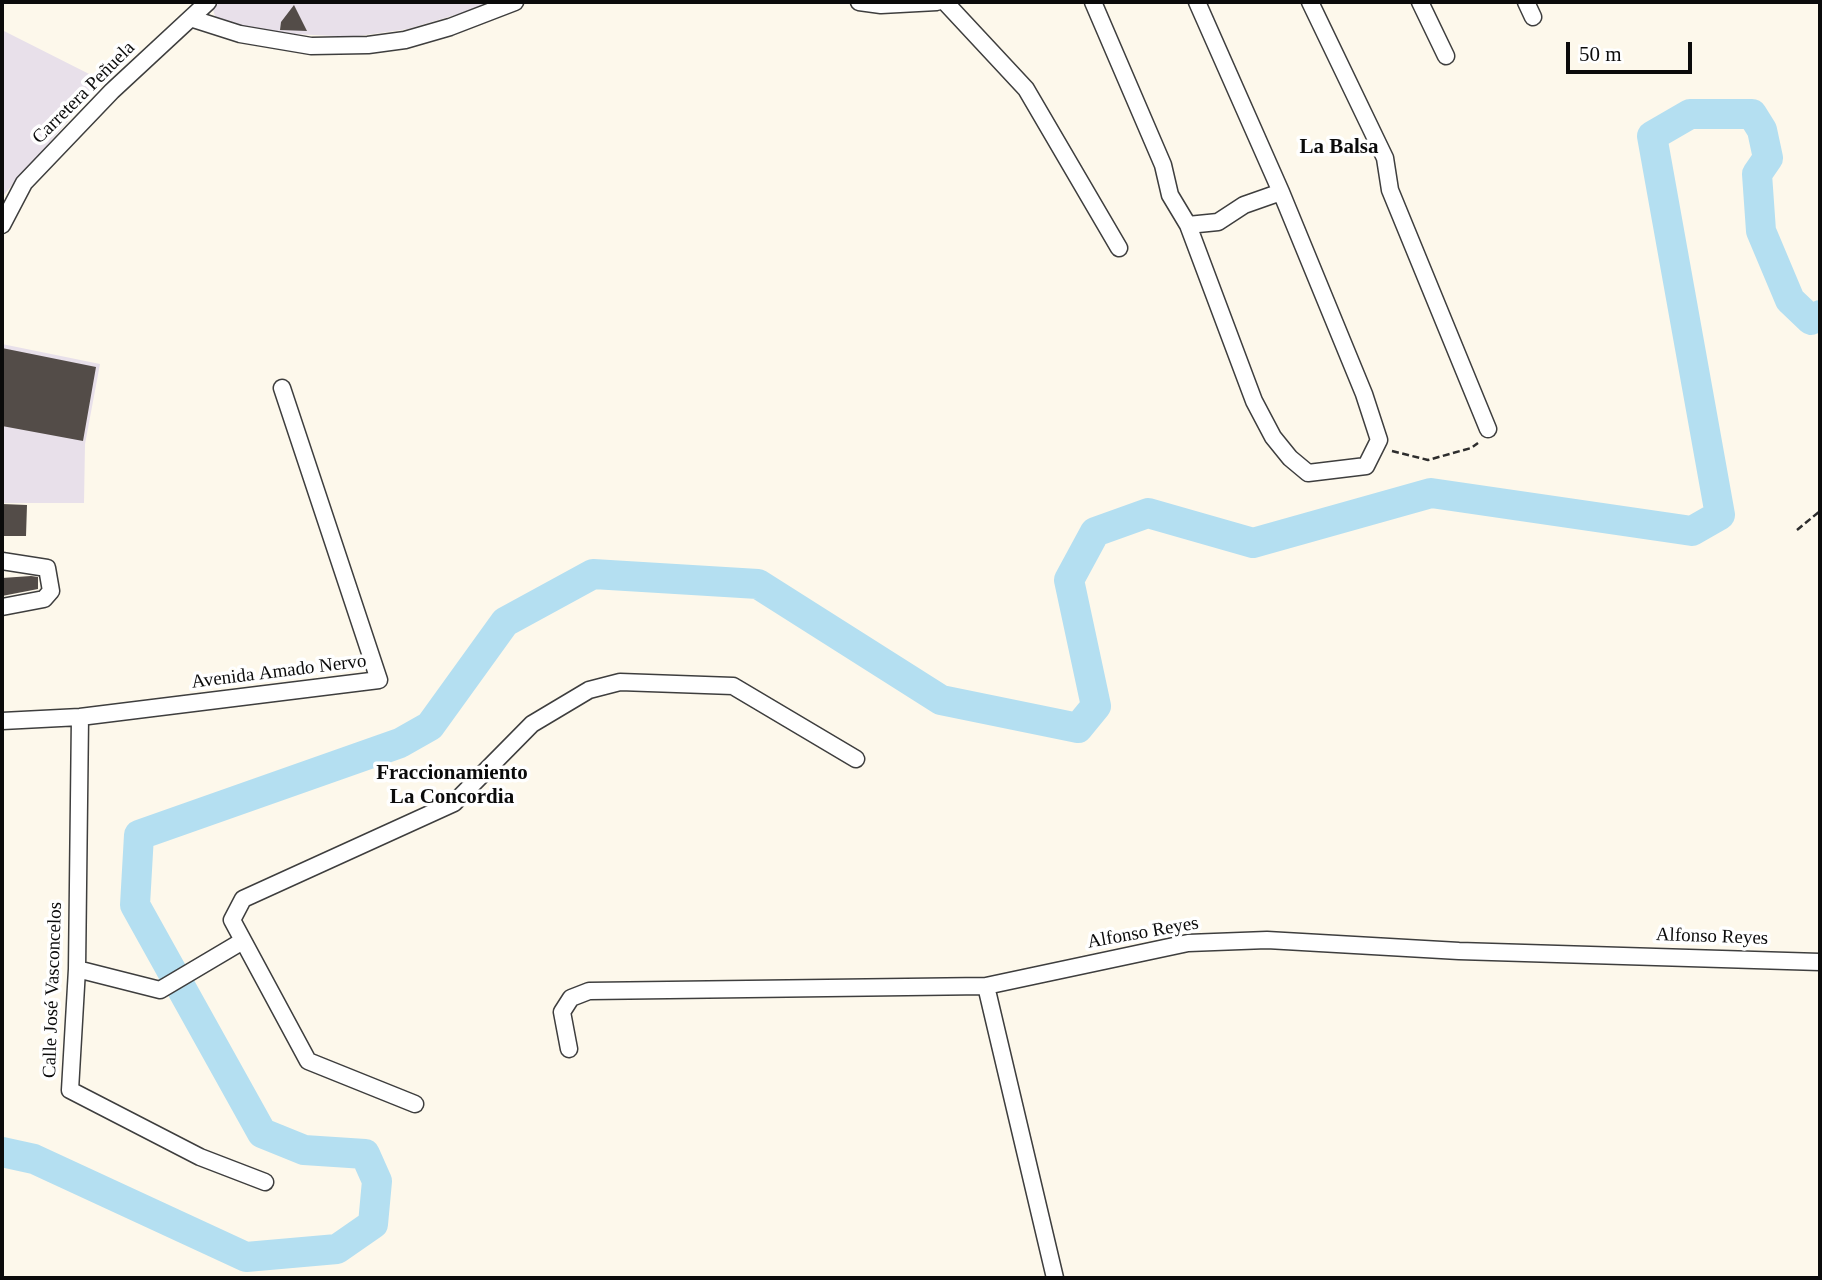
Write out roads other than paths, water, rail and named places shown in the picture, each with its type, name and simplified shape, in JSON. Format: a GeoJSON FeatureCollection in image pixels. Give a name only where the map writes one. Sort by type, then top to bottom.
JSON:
{"type":"FeatureCollection","features":[{"type":"Feature","properties":{"kind":"street","name":"Carretera Peñuela"},"geometry":{"type":"LineString","coordinates":[[2,225],[24,183],[112,90],[193,19],[208,2]]}},
{"type":"Feature","properties":{"kind":"street"},"geometry":{"type":"LineString","coordinates":[[193,19],[240,34],[311,46],[368,44],[428,34],[515,2]]}},
{"type":"Feature","properties":{"kind":"street"},"geometry":{"type":"LineString","coordinates":[[859,2],[881,5],[937,2]]}},
{"type":"Feature","properties":{"kind":"street"},"geometry":{"type":"LineString","coordinates":[[945,2],[1026,89],[1119,248]]}},
{"type":"Feature","properties":{"kind":"street"},"geometry":{"type":"LineString","coordinates":[[1093,2],[1163,165],[1170,195],[1188,225],[1254,401],[1273,437],[1290,458],[1308,472],[1366,466],[1379,440],[1364,394],[1281,192],[1197,2]]}},
{"type":"Feature","properties":{"kind":"street"},"geometry":{"type":"LineString","coordinates":[[1311,2],[1385,158],[1390,190],[1488,429]]}},
{"type":"Feature","properties":{"kind":"street"},"geometry":{"type":"LineString","coordinates":[[1420,2],[1446,56]]}},
{"type":"Feature","properties":{"kind":"street"},"geometry":{"type":"LineString","coordinates":[[1188,225],[1218,222],[1244,205],[1281,192]]}},
{"type":"Feature","properties":{"kind":"street","name":"Avenida Amado Nervo"},"geometry":{"type":"LineString","coordinates":[[2,721],[80,717],[379,680],[282,388]]}},
{"type":"Feature","properties":{"kind":"street"},"geometry":{"type":"LineString","coordinates":[[2,561],[43,566],[50,573],[51,591],[44,599],[2,607]]}},
{"type":"Feature","properties":{"kind":"street"},"geometry":{"type":"LineString","coordinates":[[415,1104],[308,1061],[241,942],[232,920],[243,899],[454,803],[532,724],[589,690],[620,681],[733,686],[856,759]]}},
{"type":"Feature","properties":{"kind":"street","name":"Calle José Vasconcelos"},"geometry":{"type":"LineString","coordinates":[[80,717],[77,969],[70,1090],[200,1157],[265,1182]]}},
{"type":"Feature","properties":{"kind":"street","name":"Alfonso Reyes"},"geometry":{"type":"LineString","coordinates":[[569,1049],[562,1012],[571,998],[589,991],[986,986],[1188,943],[1254,941],[1460,951],[1820,962]]}},
{"type":"Feature","properties":{"kind":"street"},"geometry":{"type":"LineString","coordinates":[[77,969],[160,990],[241,942]]}},
{"type":"Feature","properties":{"kind":"street"},"geometry":{"type":"LineString","coordinates":[[986,986],[1055,1278]]}},
{"type":"Feature","properties":{"kind":"waterway"},"geometry":{"type":"LineString","coordinates":[[2,1152],[34,1159],[246,1257],[337,1249],[373,1224],[377,1181],[365,1154],[304,1150],[262,1133],[135,905],[139,835],[400,743],[430,726],[505,622],[593,574],[758,584],[941,700],[1078,728],[1096,706],[1069,580],[1095,532],[1148,513],[1253,543],[1431,493],[1692,531],[1720,515],[1652,136],[1690,114],[1752,114],[1762,130],[1768,158],[1757,174],[1761,231],[1790,300],[1811,320],[1820,315]]}},
{"type":"Feature","properties":{"kind":"district","name":"La Balsa"},"geometry":{"type":"Point","coordinates":[1339,148]}},
{"type":"Feature","properties":{"kind":"district","name":"Fraccionamiento La Concordia"},"geometry":{"type":"Point","coordinates":[452,786]}}]}
